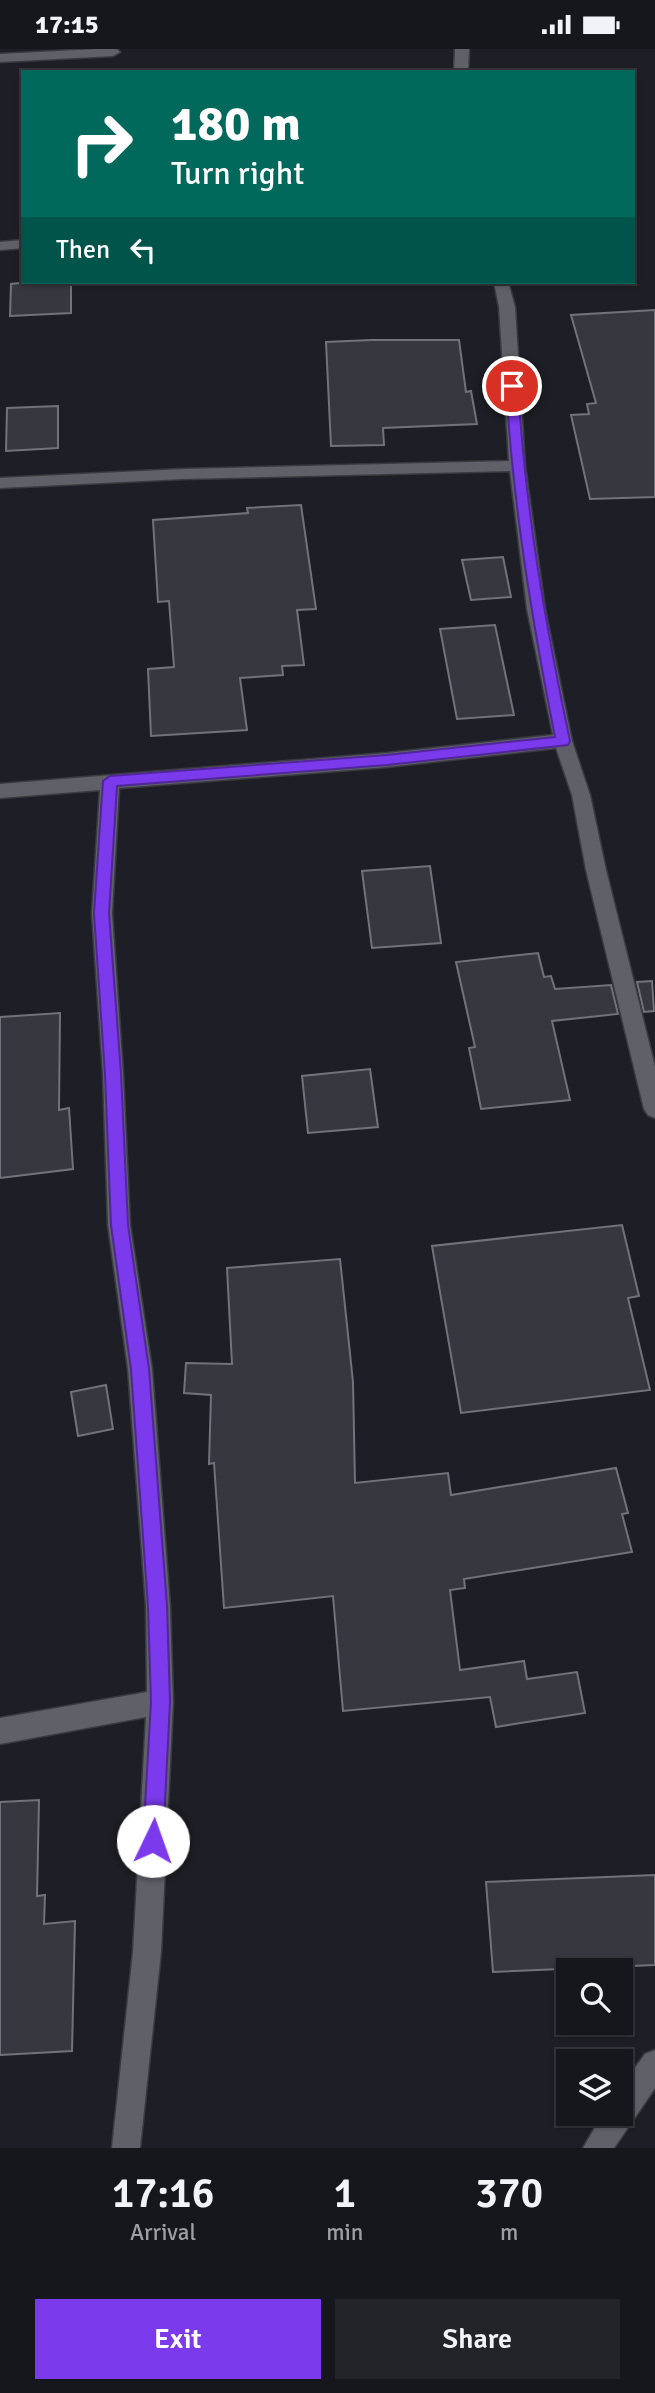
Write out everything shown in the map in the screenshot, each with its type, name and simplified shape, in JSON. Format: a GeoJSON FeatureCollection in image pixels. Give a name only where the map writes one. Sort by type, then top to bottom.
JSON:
{"type":"FeatureCollection","features":[{"type":"Feature","properties":{"kind":"street"},"geometry":{"type":"LineString","coordinates":[[461,70],[462,49]]}},
{"type":"Feature","properties":{"kind":"street"},"geometry":{"type":"LineString","coordinates":[[0,58],[114,54]]}},
{"type":"Feature","properties":{"kind":"street"},"geometry":{"type":"LineString","coordinates":[[0,247],[21,244]]}},
{"type":"Feature","properties":{"kind":"street"},"geometry":{"type":"LineString","coordinates":[[502,284],[508,307],[517,466],[536,609],[563,741],[581,795],[596,870],[655,1109]]}},
{"type":"Feature","properties":{"kind":"street"},"geometry":{"type":"LineString","coordinates":[[0,483],[183,474],[517,466]]}},
{"type":"Feature","properties":{"kind":"street"},"geometry":{"type":"LineString","coordinates":[[0,791],[387,760],[563,741]]}},
{"type":"Feature","properties":{"kind":"street"},"geometry":{"type":"LineString","coordinates":[[110,781],[102,913],[120,1225],[140,1369],[158,1606],[160,1702],[147,1952],[126,2148]]}},
{"type":"Feature","properties":{"kind":"street"},"geometry":{"type":"LineString","coordinates":[[0,1731],[160,1702]]}},
{"type":"Feature","properties":{"kind":"street"},"geometry":{"type":"LineString","coordinates":[[633,2096],[655,2064]]}},
{"type":"Feature","properties":{"kind":"street"},"geometry":{"type":"LineString","coordinates":[[597,2148],[612,2126]]}},
{"type":"Feature","properties":{"kind":"building"},"geometry":{"type":"Polygon","coordinates":[[[11,284],[71,284],[71,313],[10,316],[11,284]]]}},
{"type":"Feature","properties":{"kind":"building"},"geometry":{"type":"Polygon","coordinates":[[[655,310],[655,497],[590,499],[571,415],[589,414],[587,404],[596,403],[571,315],[655,310]]]}},
{"type":"Feature","properties":{"kind":"building"},"geometry":{"type":"Polygon","coordinates":[[[459,340],[466,392],[471,391],[477,424],[383,428],[384,445],[331,446],[326,342],[459,340]]]}},
{"type":"Feature","properties":{"kind":"building"},"geometry":{"type":"Polygon","coordinates":[[[58,406],[58,448],[6,451],[7,408],[58,406]]]}},
{"type":"Feature","properties":{"kind":"building"},"geometry":{"type":"Polygon","coordinates":[[[301,505],[316,609],[297,610],[304,665],[282,666],[283,675],[240,678],[247,730],[151,736],[148,669],[174,667],[169,601],[158,602],[153,520],[248,513],[247,508],[301,505]]]}},
{"type":"Feature","properties":{"kind":"building"},"geometry":{"type":"Polygon","coordinates":[[[503,557],[511,597],[471,600],[462,560],[503,557]]]}},
{"type":"Feature","properties":{"kind":"building"},"geometry":{"type":"Polygon","coordinates":[[[495,625],[514,715],[457,719],[440,629],[495,625]]]}},
{"type":"Feature","properties":{"kind":"building"},"geometry":{"type":"Polygon","coordinates":[[[430,866],[441,943],[372,948],[362,871],[430,866]]]}},
{"type":"Feature","properties":{"kind":"building"},"geometry":{"type":"Polygon","coordinates":[[[538,953],[544,977],[551,976],[555,989],[611,985],[618,1014],[552,1021],[570,1100],[481,1109],[469,1048],[475,1047],[456,962],[538,953]]]}},
{"type":"Feature","properties":{"kind":"building"},"geometry":{"type":"Polygon","coordinates":[[[652,981],[654,1011],[644,1012],[637,982],[652,981]]]}},
{"type":"Feature","properties":{"kind":"building"},"geometry":{"type":"Polygon","coordinates":[[[60,1013],[59,1110],[69,1108],[73,1169],[0,1178],[0,1017],[60,1013]]]}},
{"type":"Feature","properties":{"kind":"building"},"geometry":{"type":"Polygon","coordinates":[[[370,1069],[378,1127],[308,1133],[302,1076],[370,1069]]]}},
{"type":"Feature","properties":{"kind":"building"},"geometry":{"type":"Polygon","coordinates":[[[622,1225],[639,1296],[628,1298],[650,1390],[461,1413],[432,1246],[622,1225]]]}},
{"type":"Feature","properties":{"kind":"building"},"geometry":{"type":"Polygon","coordinates":[[[340,1259],[353,1382],[355,1483],[448,1473],[451,1495],[616,1468],[628,1513],[622,1514],[632,1552],[464,1579],[465,1588],[450,1590],[460,1670],[524,1661],[527,1679],[577,1672],[585,1713],[496,1727],[490,1697],[343,1711],[333,1596],[224,1608],[214,1463],[209,1464],[211,1395],[184,1393],[186,1363],[232,1364],[227,1268],[340,1259]]]}},
{"type":"Feature","properties":{"kind":"building"},"geometry":{"type":"Polygon","coordinates":[[[106,1385],[113,1429],[78,1436],[71,1392],[106,1385]]]}},
{"type":"Feature","properties":{"kind":"building"},"geometry":{"type":"Polygon","coordinates":[[[39,1800],[37,1896],[45,1895],[44,1924],[75,1921],[72,2051],[0,2055],[0,1802],[39,1800]]]}},
{"type":"Feature","properties":{"kind":"building"},"geometry":{"type":"Polygon","coordinates":[[[655,1875],[655,1965],[633,1966],[633,1958],[556,1958],[556,1969],[493,1972],[486,1882],[655,1875]]]}},
{"type":"Feature","properties":{"kind":"route"},"geometry":{"type":"LineString","coordinates":[[153,1841],[160,1702],[158,1606],[140,1369],[120,1225],[102,913],[110,781],[387,760],[563,741],[536,609],[517,466],[512,386]]}}]}
